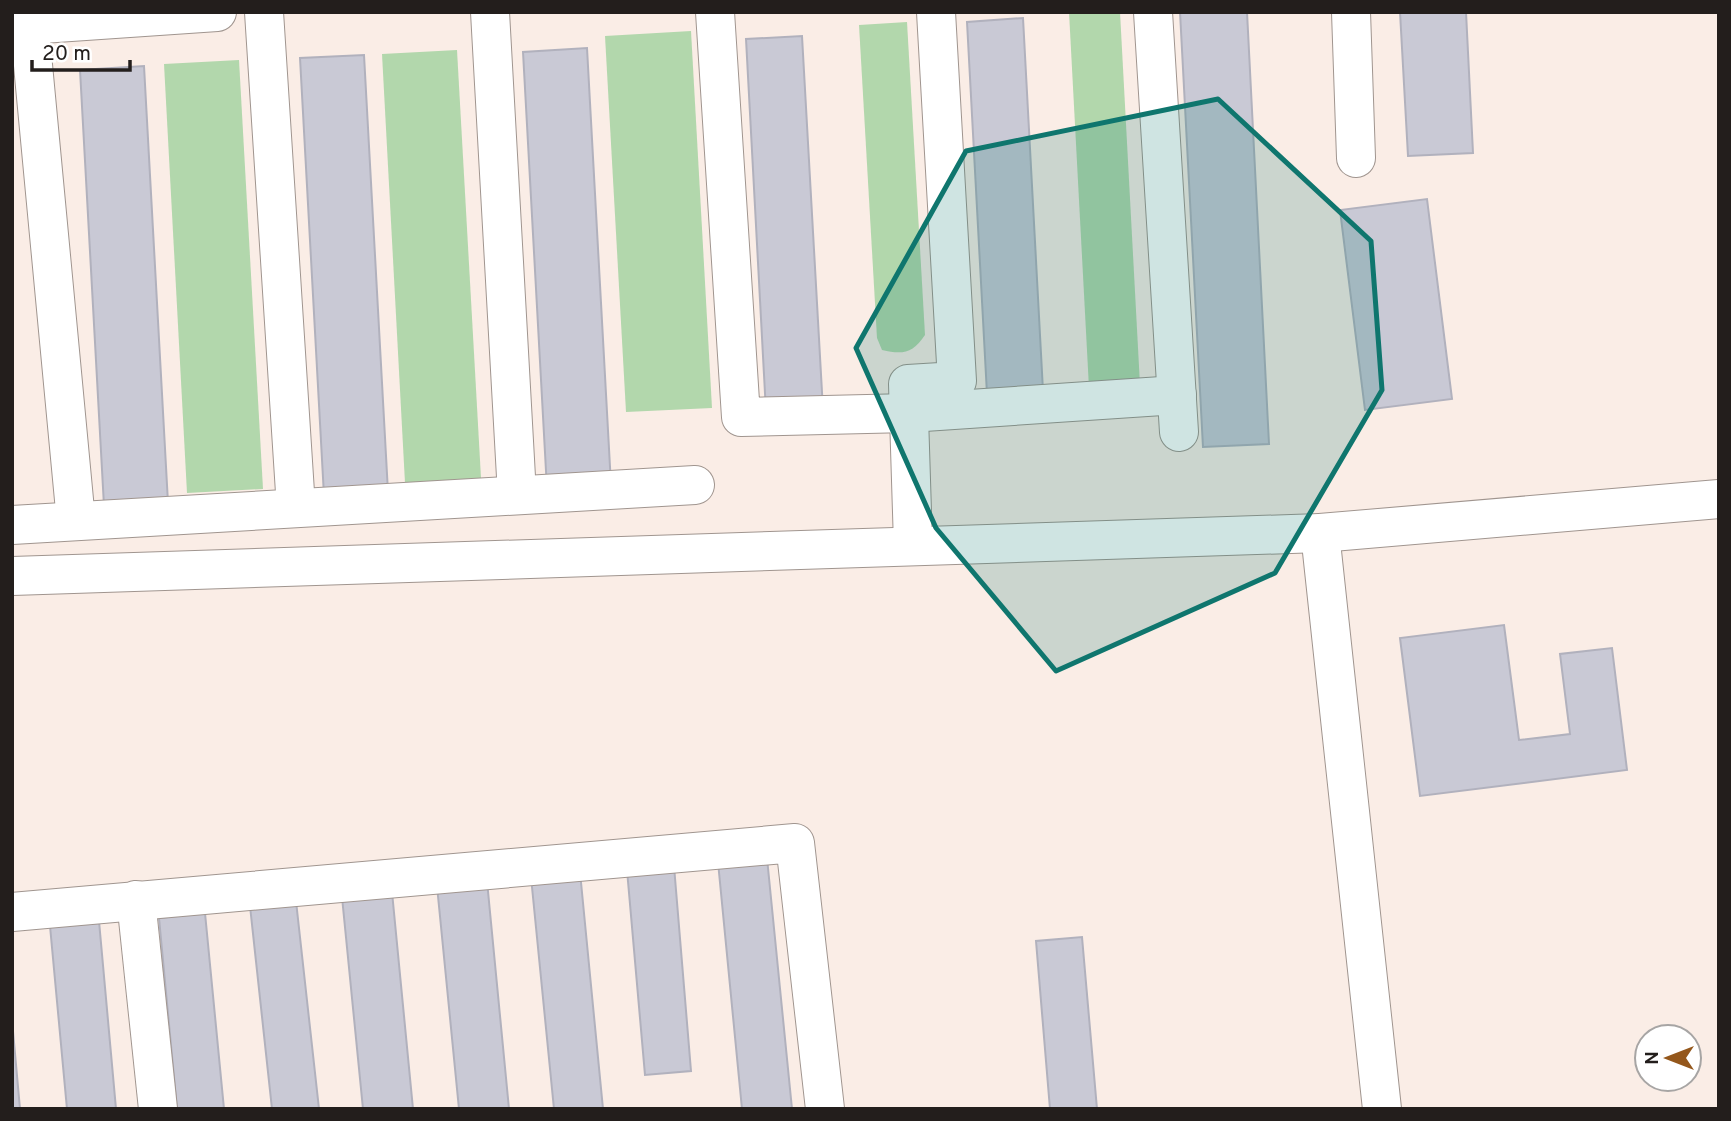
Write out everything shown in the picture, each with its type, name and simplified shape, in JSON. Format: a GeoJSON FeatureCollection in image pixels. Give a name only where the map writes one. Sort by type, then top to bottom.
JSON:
{"type":"FeatureCollection","features":[{"type":"Feature","properties":{"kind":"street"},"geometry":{"type":"LineString","coordinates":[[76,521],[23,21],[216,12]]}},
{"type":"Feature","properties":{"kind":"street"},"geometry":{"type":"LineString","coordinates":[[264,12],[296,508]]}},
{"type":"Feature","properties":{"kind":"street"},"geometry":{"type":"LineString","coordinates":[[490,12],[517,495]]}},
{"type":"Feature","properties":{"kind":"street"},"geometry":{"type":"LineString","coordinates":[[715,12],[741,417],[909,413],[1178,414],[1153,12]]}},
{"type":"Feature","properties":{"kind":"street"},"geometry":{"type":"LineString","coordinates":[[913,544],[908,383],[957,381],[936,12]]}},
{"type":"Feature","properties":{"kind":"street"},"geometry":{"type":"LineString","coordinates":[[1351,12],[1356,158]]}},
{"type":"Feature","properties":{"kind":"street"},"geometry":{"type":"LineString","coordinates":[[12,525],[695,485]]}},
{"type":"Feature","properties":{"kind":"street"},"geometry":{"type":"LineString","coordinates":[[12,576],[913,544],[1321,533],[1719,499]]}},
{"type":"Feature","properties":{"kind":"street"},"geometry":{"type":"LineString","coordinates":[[1321,533],[1382,1109]]}},
{"type":"Feature","properties":{"kind":"street"},"geometry":{"type":"LineString","coordinates":[[12,912],[795,843],[825,1109]]}},
{"type":"Feature","properties":{"kind":"street"},"geometry":{"type":"LineString","coordinates":[[136,900],[158,1109]]}},
{"type":"Feature","properties":{"kind":"highlighted area"},"geometry":{"type":"Polygon","coordinates":[[[1218,99],[1371,241],[1382,390],[1275,573],[1056,671],[936,528],[856,348],[966,151],[1218,99]]]}},
{"type":"Feature","properties":{"kind":"green space"},"geometry":{"type":"Polygon","coordinates":[[[1069,12],[1120,12],[1140,385],[1089,388],[1069,12]]]}},
{"type":"Feature","properties":{"kind":"green space"},"geometry":{"type":"Polygon","coordinates":[[[907,22],[925,335],[912,349],[896,352],[882,350],[877,338],[859,25],[907,22]]]}},
{"type":"Feature","properties":{"kind":"green space"},"geometry":{"type":"Polygon","coordinates":[[[691,31],[712,408],[626,412],[605,36],[691,31]]]}},
{"type":"Feature","properties":{"kind":"green space"},"geometry":{"type":"Polygon","coordinates":[[[457,50],[481,478],[405,483],[382,54],[457,50]]]}},
{"type":"Feature","properties":{"kind":"green space"},"geometry":{"type":"Polygon","coordinates":[[[239,60],[263,489],[187,493],[164,64],[239,60]]]}},
{"type":"Feature","properties":{"kind":"building"},"geometry":{"type":"Polygon","coordinates":[[[1180,12],[1247,12],[1269,444],[1203,447],[1180,12]]]}},
{"type":"Feature","properties":{"kind":"building"},"geometry":{"type":"Polygon","coordinates":[[[1400,12],[1466,12],[1473,153],[1408,156],[1400,12]]]}},
{"type":"Feature","properties":{"kind":"building"},"geometry":{"type":"Polygon","coordinates":[[[1023,18],[1043,391],[987,394],[967,22],[1023,18]]]}},
{"type":"Feature","properties":{"kind":"building"},"geometry":{"type":"Polygon","coordinates":[[[802,36],[823,410],[766,412],[746,39],[802,36]]]}},
{"type":"Feature","properties":{"kind":"building"},"geometry":{"type":"Polygon","coordinates":[[[587,48],[611,485],[547,489],[523,52],[587,48]]]}},
{"type":"Feature","properties":{"kind":"building"},"geometry":{"type":"Polygon","coordinates":[[[364,55],[388,492],[324,496],[300,58],[364,55]]]}},
{"type":"Feature","properties":{"kind":"building"},"geometry":{"type":"Polygon","coordinates":[[[144,66],[168,503],[104,506],[80,70],[144,66]]]}},
{"type":"Feature","properties":{"kind":"building"},"geometry":{"type":"Polygon","coordinates":[[[1427,199],[1452,399],[1365,410],[1340,210],[1427,199]]]}},
{"type":"Feature","properties":{"kind":"building"},"geometry":{"type":"Polygon","coordinates":[[[1504,625],[1519,740],[1570,734],[1560,654],[1612,648],[1627,770],[1420,796],[1400,638],[1504,625]]]}},
{"type":"Feature","properties":{"kind":"building"},"geometry":{"type":"Polygon","coordinates":[[[767,858],[792,1109],[742,1109],[718,862],[767,858]]]}},
{"type":"Feature","properties":{"kind":"building"},"geometry":{"type":"Polygon","coordinates":[[[674,866],[691,1071],[645,1075],[627,870],[674,866]]]}},
{"type":"Feature","properties":{"kind":"building"},"geometry":{"type":"Polygon","coordinates":[[[580,872],[603,1109],[554,1109],[531,877],[580,872]]]}},
{"type":"Feature","properties":{"kind":"building"},"geometry":{"type":"Polygon","coordinates":[[[487,881],[509,1109],[459,1109],[437,886],[487,881]]]}},
{"type":"Feature","properties":{"kind":"building"},"geometry":{"type":"Polygon","coordinates":[[[392,892],[413,1109],[363,1109],[342,897],[392,892]]]}},
{"type":"Feature","properties":{"kind":"building"},"geometry":{"type":"Polygon","coordinates":[[[296,901],[319,1109],[272,1109],[250,906],[296,901]]]}},
{"type":"Feature","properties":{"kind":"building"},"geometry":{"type":"Polygon","coordinates":[[[205,913],[224,1109],[177,1109],[159,918],[205,913]]]}},
{"type":"Feature","properties":{"kind":"building"},"geometry":{"type":"Polygon","coordinates":[[[99,921],[116,1109],[67,1109],[50,926],[99,921]]]}},
{"type":"Feature","properties":{"kind":"building"},"geometry":{"type":"Polygon","coordinates":[[[1082,937],[1097,1109],[1050,1109],[1036,941],[1082,937]]]}},
{"type":"Feature","properties":{"kind":"building"},"geometry":{"type":"Polygon","coordinates":[[[12,1020],[20,1109],[12,1109],[12,1020]]]}}]}
